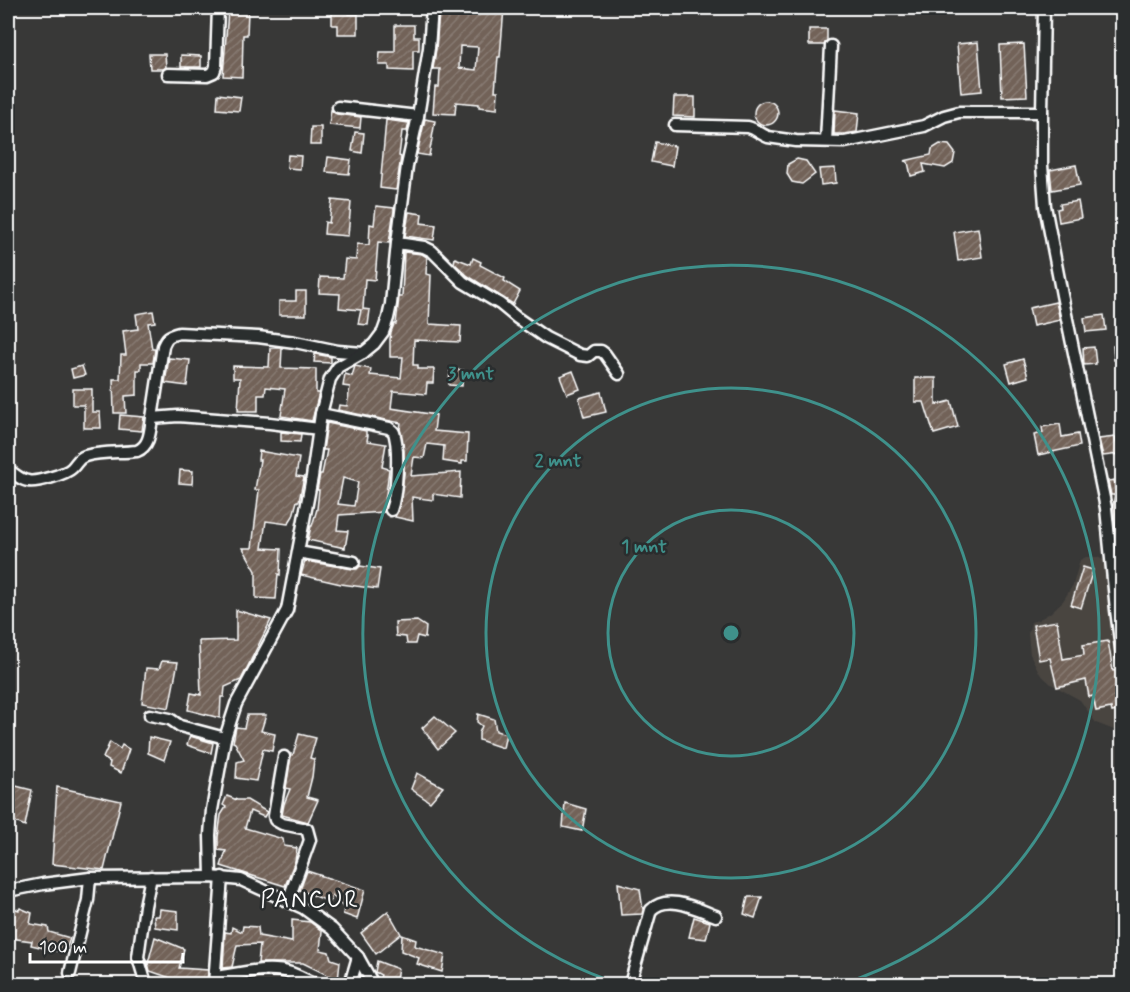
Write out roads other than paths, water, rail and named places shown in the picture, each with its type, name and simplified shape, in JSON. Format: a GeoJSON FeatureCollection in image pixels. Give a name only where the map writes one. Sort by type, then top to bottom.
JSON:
{"type":"FeatureCollection","features":[{"type":"Feature","properties":{"kind":"street"},"geometry":{"type":"LineString","coordinates":[[168,74],[207,75],[214,72],[218,8]]}},
{"type":"Feature","properties":{"kind":"street"},"geometry":{"type":"LineString","coordinates":[[316,984],[277,970],[260,970],[215,981],[217,877],[210,835],[212,810],[225,738],[236,704],[287,610],[312,477],[321,414],[330,379],[338,367],[374,344],[383,332],[388,318],[407,166],[429,48],[432,8]]}},
{"type":"Feature","properties":{"kind":"street"},"geometry":{"type":"LineString","coordinates":[[1044,8],[1042,165],[1045,206],[1106,508],[1122,656]]}},
{"type":"Feature","properties":{"kind":"street"},"geometry":{"type":"LineString","coordinates":[[826,141],[831,46]]}},
{"type":"Feature","properties":{"kind":"street"},"geometry":{"type":"LineString","coordinates":[[338,107],[418,116]]}},
{"type":"Feature","properties":{"kind":"street"},"geometry":{"type":"LineString","coordinates":[[675,124],[748,127],[768,137],[796,141],[845,142],[924,126],[944,116],[959,112],[1042,112]]}},
{"type":"Feature","properties":{"kind":"street"},"geometry":{"type":"LineString","coordinates":[[397,243],[432,250],[463,282],[500,304],[546,338],[580,355],[588,356],[594,351],[601,351],[619,374]]}},
{"type":"Feature","properties":{"kind":"street"},"geometry":{"type":"LineString","coordinates":[[8,470],[23,480],[33,481],[64,473],[73,468],[78,459],[82,457],[142,449],[146,445],[150,432],[163,346],[167,337],[171,335],[179,333],[258,337],[363,353]]}},
{"type":"Feature","properties":{"kind":"street"},"geometry":{"type":"LineString","coordinates":[[321,414],[393,430],[396,486],[395,500],[391,510]]}},
{"type":"Feature","properties":{"kind":"street"},"geometry":{"type":"LineString","coordinates":[[152,418],[178,416],[319,429]]}},
{"type":"Feature","properties":{"kind":"street"},"geometry":{"type":"LineString","coordinates":[[298,552],[354,562]]}},
{"type":"Feature","properties":{"kind":"street"},"geometry":{"type":"LineString","coordinates":[[150,714],[170,719],[180,726],[225,738]]}},
{"type":"Feature","properties":{"kind":"street"},"geometry":{"type":"LineString","coordinates":[[284,757],[275,820],[282,824],[307,829],[310,840],[288,901]]}},
{"type":"Feature","properties":{"kind":"street"},"geometry":{"type":"LineString","coordinates":[[8,891],[90,878],[217,877],[241,880],[303,908],[332,929],[358,957],[373,984]]}},
{"type":"Feature","properties":{"kind":"street"},"geometry":{"type":"LineString","coordinates":[[70,973],[88,900],[90,878]]}},
{"type":"Feature","properties":{"kind":"street"},"geometry":{"type":"LineString","coordinates":[[146,984],[138,957],[151,878]]}},
{"type":"Feature","properties":{"kind":"street"},"geometry":{"type":"LineString","coordinates":[[630,984],[651,910],[655,906],[670,902],[716,916]]}},
{"type":"Feature","properties":{"kind":"street"},"geometry":{"type":"LineString","coordinates":[[350,984],[358,957]]}},
{"type":"Feature","properties":{"kind":"district","name":"PANCUR"},"geometry":{"type":"Point","coordinates":[310,900]}}]}
